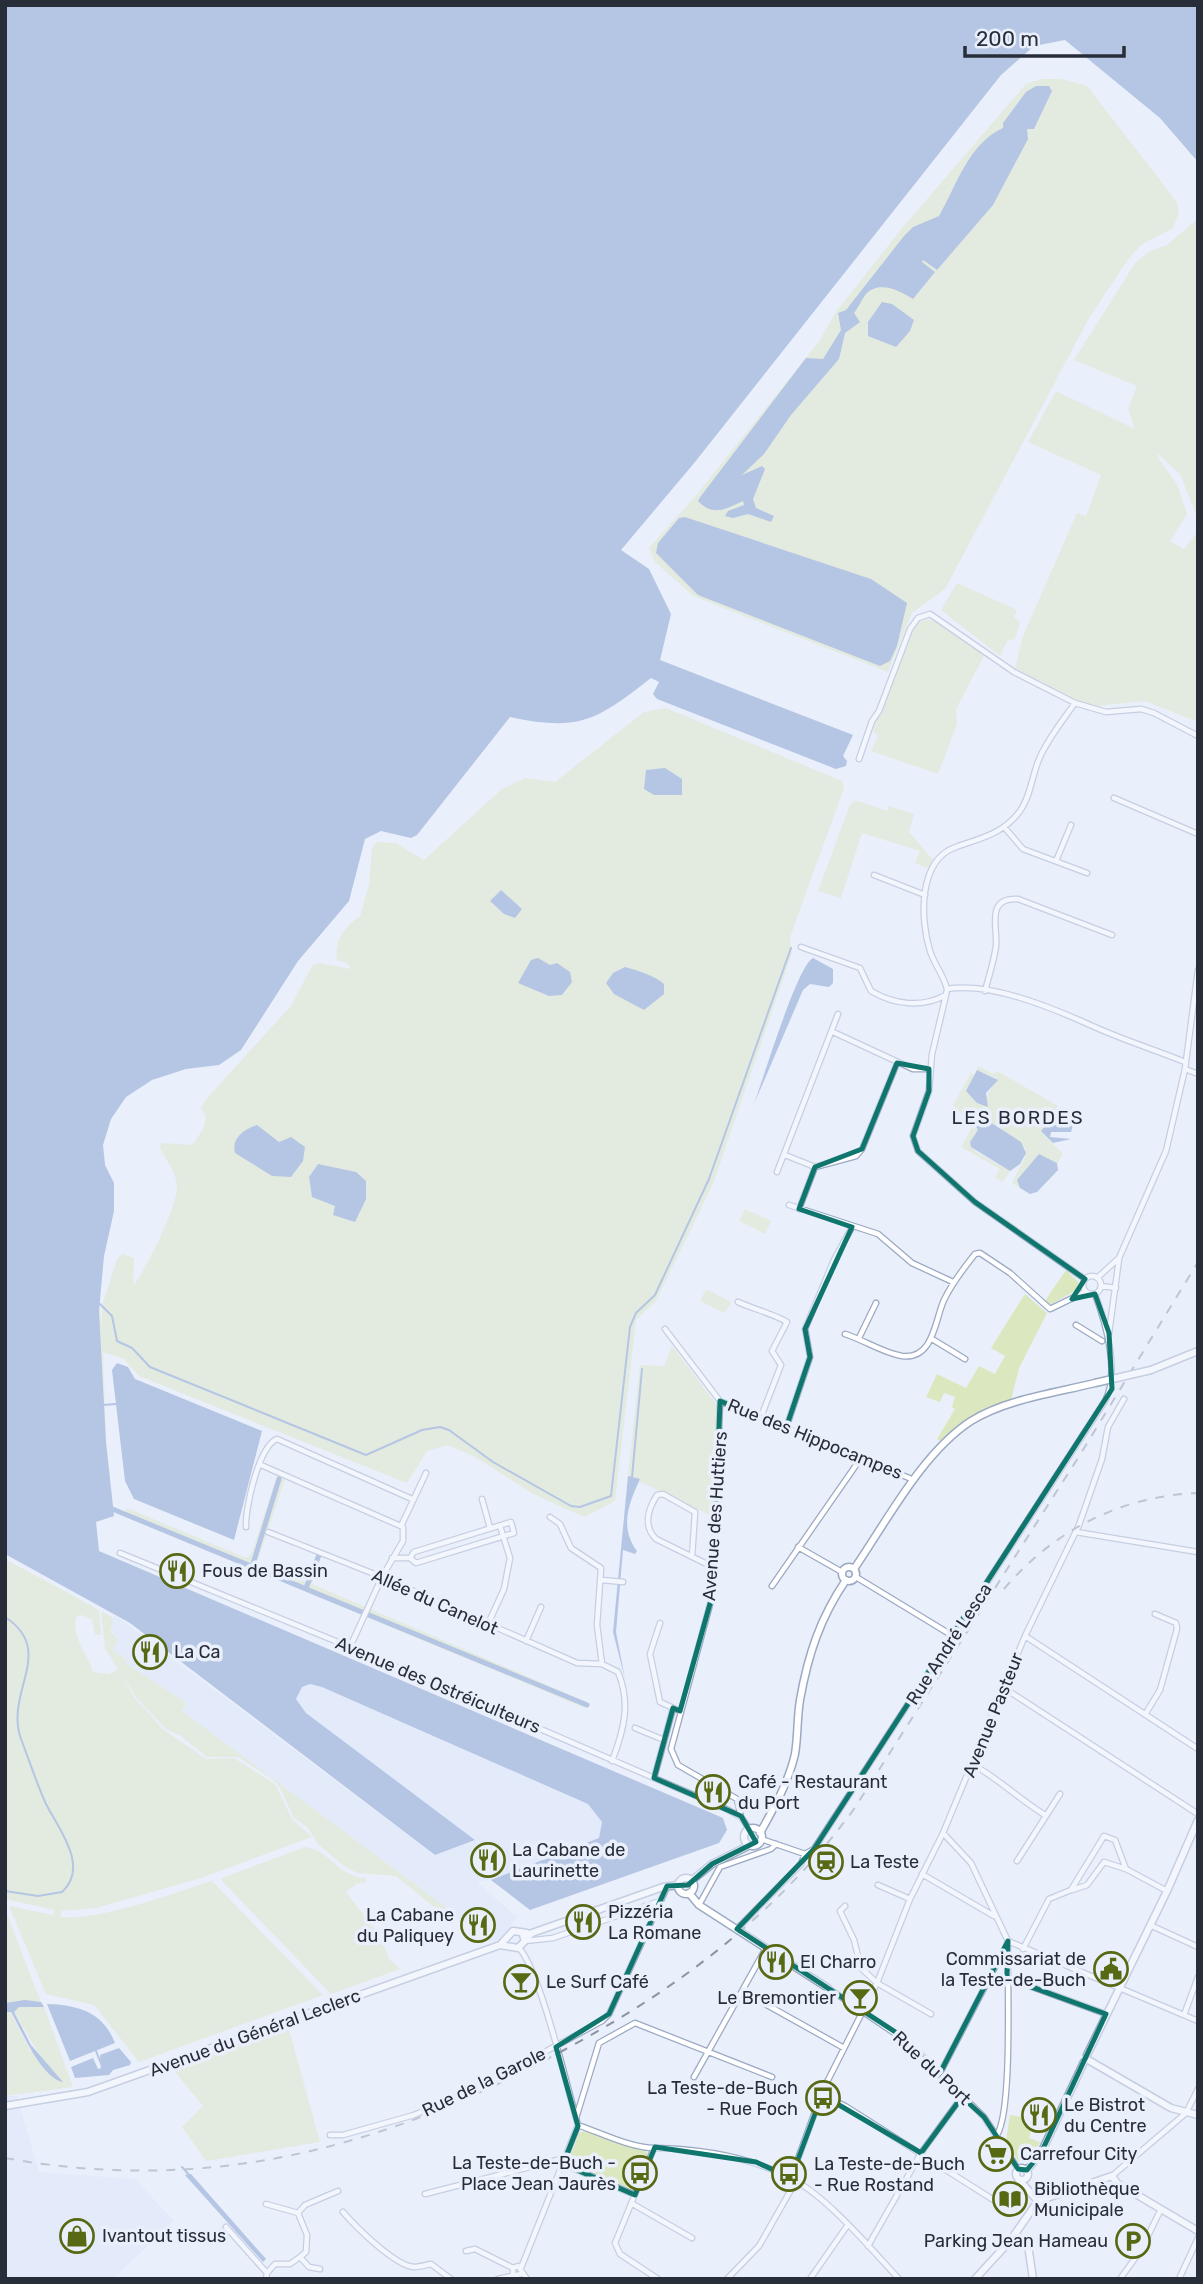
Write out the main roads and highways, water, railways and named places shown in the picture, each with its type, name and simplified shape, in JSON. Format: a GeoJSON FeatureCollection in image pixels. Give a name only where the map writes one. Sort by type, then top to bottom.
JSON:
{"type":"FeatureCollection","features":[{"type":"Feature","properties":{"kind":"main road"},"geometry":{"type":"LineString","coordinates":[[736,1853],[744,1838],[756,1832],[766,1821],[781,1793],[794,1754],[811,1644],[825,1611],[846,1580],[856,1577],[854,1569],[942,1444],[973,1420],[1005,1406],[1151,1370],[1198,1351]]}},
{"type":"Feature","properties":{"kind":"main road"},"geometry":{"type":"LineString","coordinates":[[846,1580],[842,1572],[848,1567],[854,1569]]}},
{"type":"Feature","properties":{"kind":"main road"},"geometry":{"type":"LineString","coordinates":[[1021,2179],[1028,2175],[1027,2170],[1041,2153],[1087,2059],[1105,2014],[1167,1891],[1198,1820]]}},
{"type":"Feature","properties":{"kind":"main road"},"geometry":{"type":"LineString","coordinates":[[691,1881],[712,1864],[755,1845],[756,1832]]}},
{"type":"Feature","properties":{"kind":"main road"},"geometry":{"type":"LineString","coordinates":[[744,1838],[750,1845]]}},
{"type":"Feature","properties":{"kind":"main road"},"geometry":{"type":"LineString","coordinates":[[678,1885],[682,1879],[691,1881]]}},
{"type":"Feature","properties":{"kind":"main road"},"geometry":{"type":"LineString","coordinates":[[678,1885],[682,1894],[689,1893],[693,1888],[691,1881]]}},
{"type":"Feature","properties":{"kind":"main road"},"geometry":{"type":"LineString","coordinates":[[523,1941],[513,1931],[509,1941],[523,1941],[532,1934],[667,1886],[678,1885]]}},
{"type":"Feature","properties":{"kind":"main road","name":"Rue du Port"},"geometry":{"type":"LineString","coordinates":[[689,1893],[699,1905],[828,1988]]}},
{"type":"Feature","properties":{"kind":"main road","name":"Avenue du Général Leclerc"},"geometry":{"type":"LineString","coordinates":[[5,2106],[88,2092],[509,1941]]}},
{"type":"Feature","properties":{"kind":"main road"},"geometry":{"type":"LineString","coordinates":[[1087,2059],[1171,2108],[1198,2115]]}},
{"type":"Feature","properties":{"kind":"main road"},"geometry":{"type":"LineString","coordinates":[[1027,2170],[1018,2169],[1016,2174],[1038,2201]]}},
{"type":"Feature","properties":{"kind":"main road"},"geometry":{"type":"LineString","coordinates":[[975,2279],[1015,2234],[1038,2201],[1112,2176],[1117,2183],[1198,2231]]}},
{"type":"Feature","properties":{"kind":"main road"},"geometry":{"type":"LineString","coordinates":[[1015,2234],[1028,2245],[1033,2279]]}},
{"type":"Feature","properties":{"kind":"water"},"geometry":{"type":"Polygon","coordinates":[[[5,5],[1198,5],[1198,162],[1160,118],[1065,40],[1034,46],[1001,75],[695,462],[621,550],[649,569],[671,614],[660,660],[853,735],[843,756],[847,761],[846,766],[836,769],[657,699],[653,694],[659,682],[651,678],[616,704],[586,719],[554,723],[510,717],[417,835],[411,838],[381,831],[365,839],[349,901],[298,961],[241,1050],[219,1065],[186,1069],[152,1080],[126,1097],[111,1119],[103,1145],[105,1165],[114,1183],[114,1211],[104,1256],[99,1311],[106,1442],[114,1516],[96,1522],[99,1551],[723,1818],[727,1830],[719,1843],[530,1910],[491,1880],[599,1838],[602,1822],[588,1804],[322,1687],[310,1684],[302,1687],[296,1699],[306,1713],[475,1840],[435,1855],[130,1623],[5,1554],[5,5]]]}},
{"type":"Feature","properties":{"kind":"water"},"geometry":{"type":"Polygon","coordinates":[[[1036,86],[1049,86],[1052,91],[1034,129],[1027,129],[1028,139],[993,205],[937,270],[923,260],[922,262],[935,272],[913,299],[884,287],[866,294],[854,313],[860,322],[845,333],[839,359],[791,415],[764,454],[742,475],[762,466],[765,469],[753,499],[756,508],[774,516],[771,522],[748,514],[733,518],[725,516],[728,511],[744,505],[743,501],[720,510],[704,506],[698,501],[701,496],[806,358],[823,359],[841,330],[838,313],[846,310],[913,227],[939,216],[972,155],[991,135],[1003,128],[1003,123],[1026,92],[1036,86]]]}},
{"type":"Feature","properties":{"kind":"water"},"geometry":{"type":"Polygon","coordinates":[[[882,302],[892,304],[914,320],[910,331],[896,347],[868,336],[868,322],[882,302]]]}},
{"type":"Feature","properties":{"kind":"water"},"geometry":{"type":"Polygon","coordinates":[[[685,517],[871,579],[907,603],[897,646],[890,661],[880,666],[698,595],[656,553],[658,543],[679,518],[685,517]]]}},
{"type":"Feature","properties":{"kind":"water"},"geometry":{"type":"Polygon","coordinates":[[[665,768],[682,779],[682,795],[654,795],[644,789],[646,770],[665,768]]]}},
{"type":"Feature","properties":{"kind":"water"},"geometry":{"type":"Polygon","coordinates":[[[501,890],[522,909],[515,918],[504,914],[490,901],[501,890]]]}},
{"type":"Feature","properties":{"kind":"water"},"geometry":{"type":"Polygon","coordinates":[[[538,958],[550,965],[557,963],[570,972],[572,982],[562,995],[549,996],[518,983],[531,960],[538,958]]]}},
{"type":"Feature","properties":{"kind":"water"},"geometry":{"type":"Polygon","coordinates":[[[813,958],[833,969],[833,983],[829,987],[810,984],[803,990],[754,1104],[798,981],[813,958]]]}},
{"type":"Feature","properties":{"kind":"water"},"geometry":{"type":"Polygon","coordinates":[[[625,967],[660,981],[664,984],[664,994],[644,1010],[614,994],[606,983],[613,973],[625,967]]]}},
{"type":"Feature","properties":{"kind":"water"},"geometry":{"type":"Polygon","coordinates":[[[977,1070],[998,1080],[986,1093],[988,1107],[977,1103],[966,1091],[977,1070]]]}},
{"type":"Feature","properties":{"kind":"water"},"geometry":{"type":"Polygon","coordinates":[[[1046,1110],[1074,1121],[1071,1132],[1051,1132],[1050,1137],[1071,1139],[1053,1143],[1041,1131],[1045,1126],[1056,1122],[1050,1116],[1037,1113],[1046,1110]]]}},
{"type":"Feature","properties":{"kind":"water"},"geometry":{"type":"Polygon","coordinates":[[[976,1113],[1021,1142],[1026,1153],[1020,1164],[1010,1171],[971,1147],[970,1142],[978,1130],[971,1119],[976,1113]]]}},
{"type":"Feature","properties":{"kind":"water"},"geometry":{"type":"Polygon","coordinates":[[[257,1125],[279,1142],[291,1137],[305,1147],[303,1161],[291,1177],[272,1176],[235,1153],[237,1139],[257,1125]]]}},
{"type":"Feature","properties":{"kind":"water"},"geometry":{"type":"Polygon","coordinates":[[[1039,1154],[1057,1163],[1058,1170],[1037,1192],[1030,1194],[1020,1188],[1017,1180],[1039,1154]]]}},
{"type":"Feature","properties":{"kind":"water"},"geometry":{"type":"Polygon","coordinates":[[[318,1164],[356,1172],[366,1181],[366,1199],[355,1222],[333,1215],[335,1206],[312,1197],[309,1177],[318,1164]]]}},
{"type":"Feature","properties":{"kind":"water"},"geometry":{"type":"Polygon","coordinates":[[[117,1363],[128,1367],[135,1379],[262,1431],[234,1540],[134,1499],[125,1481],[112,1370],[117,1363]]]}},
{"type":"Feature","properties":{"kind":"water"},"geometry":{"type":"Polygon","coordinates":[[[628,1476],[640,1479],[629,1506],[627,1524],[628,1533],[637,1551],[635,1554],[623,1550],[616,1632],[625,1679],[613,1632],[628,1476]]]}},
{"type":"Feature","properties":{"kind":"water"},"geometry":{"type":"Polygon","coordinates":[[[25,2000],[41,2002],[44,2007],[19,2007],[14,2012],[31,2045],[63,2082],[47,2072],[33,2053],[11,2012],[5,2012],[5,2003],[25,2000]]]}},
{"type":"Feature","properties":{"kind":"water"},"geometry":{"type":"Polygon","coordinates":[[[47,2004],[69,2006],[88,2012],[104,2024],[115,2043],[70,2061],[47,2004]]]}},
{"type":"Feature","properties":{"kind":"water"},"geometry":{"type":"Polygon","coordinates":[[[119,2048],[131,2062],[130,2065],[113,2070],[109,2075],[75,2078],[71,2067],[93,2058],[98,2069],[101,2068],[100,2055],[119,2048]]]}},
{"type":"Feature","properties":{"kind":"water"},"geometry":{"type":"Polygon","coordinates":[[[191,2174],[266,2259],[263,2262],[185,2175],[191,2174]]]}},
{"type":"Feature","properties":{"kind":"waterway"},"geometry":{"type":"LineString","coordinates":[[100,1304],[112,1316],[117,1341],[132,1348],[150,1367],[366,1455],[422,1430],[440,1427],[449,1430],[493,1462],[571,1506],[580,1507],[611,1496],[630,1327],[636,1313],[655,1295],[709,1179],[791,948]]}},
{"type":"Feature","properties":{"kind":"waterway"},"geometry":{"type":"LineString","coordinates":[[632,1477],[642,1369]]}},
{"type":"Feature","properties":{"kind":"waterway"},"geometry":{"type":"LineString","coordinates":[[103,1405],[116,1404]]}},
{"type":"Feature","properties":{"kind":"waterway"},"geometry":{"type":"LineString","coordinates":[[252,1567],[279,1479]]}},
{"type":"Feature","properties":{"kind":"waterway"},"geometry":{"type":"LineString","coordinates":[[110,1508],[587,1705]]}},
{"type":"Feature","properties":{"kind":"waterway"},"geometry":{"type":"LineString","coordinates":[[306,1588],[319,1555]]}},
{"type":"Feature","properties":{"kind":"waterway"},"geometry":{"type":"LineString","coordinates":[[5,1617],[20,1630],[27,1644],[28,1658],[19,1705],[21,1739],[46,1804],[69,1848],[73,1871],[70,1882],[62,1892],[38,1896],[5,1891]]}},
{"type":"Feature","properties":{"kind":"waterway"},"geometry":{"type":"LineString","coordinates":[[96,2051],[102,2066]]}},
{"type":"Feature","properties":{"kind":"waterway"},"geometry":{"type":"LineString","coordinates":[[182,2167],[190,2176]]}},
{"type":"Feature","properties":{"kind":"railway"},"geometry":{"type":"LineString","coordinates":[[5,2158],[80,2168],[153,2171],[225,2166],[294,2155],[363,2137],[430,2113],[497,2084],[606,2026],[686,1974],[759,1915],[824,1847],[854,1809],[1078,1458],[1198,1262]]}},
{"type":"Feature","properties":{"kind":"railway"},"geometry":{"type":"LineString","coordinates":[[1004,1589],[1044,1550],[1090,1520],[1142,1501],[1198,1493]]}},
{"type":"Feature","properties":{"kind":"place","name":"Fous de Bassin"},"geometry":{"type":"Point","coordinates":[177,1571]}},
{"type":"Feature","properties":{"kind":"place","name":"La Ca"},"geometry":{"type":"Point","coordinates":[150,1652]}},
{"type":"Feature","properties":{"kind":"place","name":"Café - Restaurant du Port"},"geometry":{"type":"Point","coordinates":[713,1792]}},
{"type":"Feature","properties":{"kind":"place","name":"La Cabane de Laurinette"},"geometry":{"type":"Point","coordinates":[488,1860]}},
{"type":"Feature","properties":{"kind":"place","name":"La Teste"},"geometry":{"type":"Point","coordinates":[826,1862]}},
{"type":"Feature","properties":{"kind":"place","name":"Pizzéria La Romane"},"geometry":{"type":"Point","coordinates":[583,1922]}},
{"type":"Feature","properties":{"kind":"place","name":"La Cabane du Paliquey"},"geometry":{"type":"Point","coordinates":[478,1925]}},
{"type":"Feature","properties":{"kind":"place","name":"El Charro"},"geometry":{"type":"Point","coordinates":[776,1962]}},
{"type":"Feature","properties":{"kind":"place","name":"Commissariat de la Teste-de-Buch"},"geometry":{"type":"Point","coordinates":[1111,1969]}},
{"type":"Feature","properties":{"kind":"place","name":"Le Surf Café"},"geometry":{"type":"Point","coordinates":[521,1982]}},
{"type":"Feature","properties":{"kind":"place","name":"Le Bremontier"},"geometry":{"type":"Point","coordinates":[860,1998]}},
{"type":"Feature","properties":{"kind":"place","name":"La Teste-de-Buch - Rue Foch"},"geometry":{"type":"Point","coordinates":[823,2098]}},
{"type":"Feature","properties":{"kind":"place","name":"Le Bistrot du Centre"},"geometry":{"type":"Point","coordinates":[1039,2115]}},
{"type":"Feature","properties":{"kind":"place","name":"Carrefour City"},"geometry":{"type":"Point","coordinates":[996,2154]}},
{"type":"Feature","properties":{"kind":"place","name":"La Teste-de-Buch - Place Jean Jaurès"},"geometry":{"type":"Point","coordinates":[640,2173]}},
{"type":"Feature","properties":{"kind":"place","name":"La Teste-de-Buch - Rue Rostand"},"geometry":{"type":"Point","coordinates":[789,2174]}},
{"type":"Feature","properties":{"kind":"place","name":"Bibliothèque Municipale"},"geometry":{"type":"Point","coordinates":[1010,2199]}},
{"type":"Feature","properties":{"kind":"place","name":"Ivantout tissus"},"geometry":{"type":"Point","coordinates":[77,2236]}},
{"type":"Feature","properties":{"kind":"place","name":"Parking Jean Hameau"},"geometry":{"type":"Point","coordinates":[1133,2241]}},
{"type":"Feature","properties":{"kind":"district","name":"LES BORDES"},"geometry":{"type":"Point","coordinates":[1018,1117]}}]}
